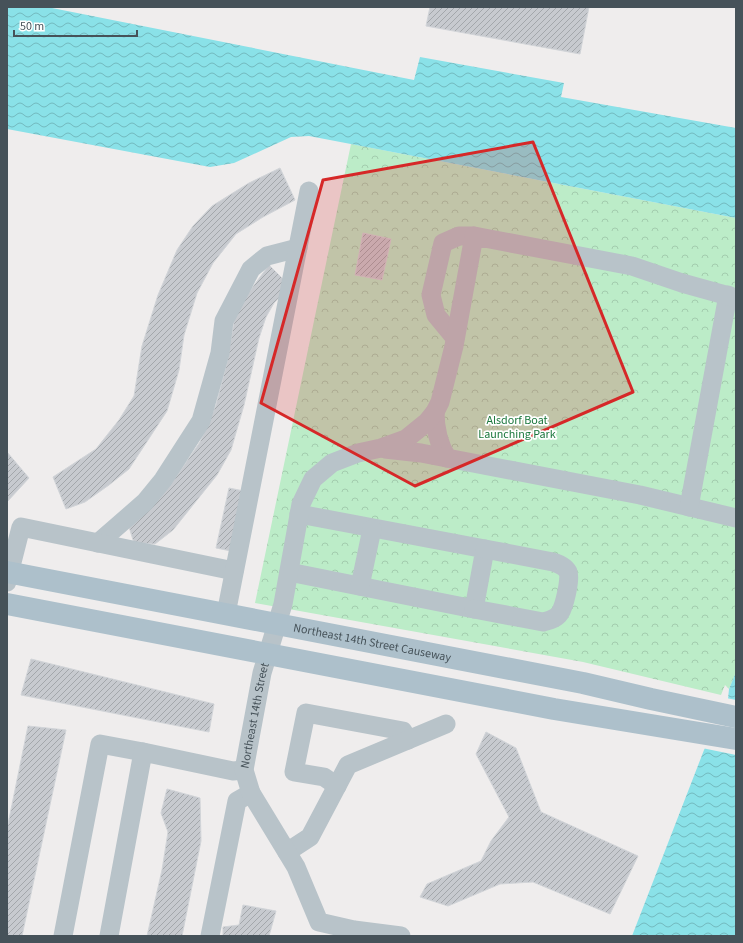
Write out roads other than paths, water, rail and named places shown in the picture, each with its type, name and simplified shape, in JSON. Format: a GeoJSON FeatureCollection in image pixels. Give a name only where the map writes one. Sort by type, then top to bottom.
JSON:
{"type":"FeatureCollection","features":[{"type":"Feature","properties":{"kind":"main road","name":"Northeast 14th Street Causeway"},"geometry":{"type":"LineString","coordinates":[[8,575],[226,614],[583,683],[701,722],[736,739]]}},
{"type":"Feature","properties":{"kind":"main road","name":"Northeast 14th Street Causeway"},"geometry":{"type":"LineString","coordinates":[[7,604],[554,708],[701,722],[736,717]]}},
{"type":"Feature","properties":{"kind":"street"},"geometry":{"type":"LineString","coordinates":[[226,614],[309,191]]}},
{"type":"Feature","properties":{"kind":"street"},"geometry":{"type":"LineString","coordinates":[[455,338],[436,315],[431,295],[443,243],[459,236],[474,236],[632,266],[682,283],[732,297],[689,506]]}},
{"type":"Feature","properties":{"kind":"street"},"geometry":{"type":"LineString","coordinates":[[381,448],[406,439],[427,422],[435,412],[440,402],[455,338],[474,236]]}},
{"type":"Feature","properties":{"kind":"street"},"geometry":{"type":"LineString","coordinates":[[98,543],[145,502],[163,480],[201,421],[220,353],[224,321],[251,269],[267,256],[298,248]]}},
{"type":"Feature","properties":{"kind":"street"},"geometry":{"type":"LineString","coordinates":[[435,412],[437,436],[441,448],[447,458]]}},
{"type":"Feature","properties":{"kind":"street"},"geometry":{"type":"LineString","coordinates":[[381,448],[447,458],[640,494],[736,518]]}},
{"type":"Feature","properties":{"kind":"street","name":"Northeast 14th Street"},"geometry":{"type":"LineString","coordinates":[[381,448],[358,452],[332,463],[313,479],[301,504],[283,604],[262,673],[244,770],[251,793],[292,860],[319,922],[354,930],[401,936]]}},
{"type":"Feature","properties":{"kind":"street"},"geometry":{"type":"LineString","coordinates":[[289,572],[543,622],[552,620],[560,614],[569,578],[568,572],[561,565],[552,562],[299,514]]}},
{"type":"Feature","properties":{"kind":"street"},"geometry":{"type":"LineString","coordinates":[[8,575],[14,526],[234,571]]}},
{"type":"Feature","properties":{"kind":"street"},"geometry":{"type":"LineString","coordinates":[[360,586],[372,529]]}},
{"type":"Feature","properties":{"kind":"street"},"geometry":{"type":"LineString","coordinates":[[474,609],[485,549]]}},
{"type":"Feature","properties":{"kind":"street"},"geometry":{"type":"LineString","coordinates":[[337,786],[324,777],[294,772],[306,713],[403,730],[408,740]]}},
{"type":"Feature","properties":{"kind":"street"},"geometry":{"type":"LineString","coordinates":[[292,860],[310,837],[348,765],[446,724]]}},
{"type":"Feature","properties":{"kind":"street"},"geometry":{"type":"LineString","coordinates":[[63,936],[100,744],[233,771],[244,770]]}},
{"type":"Feature","properties":{"kind":"street"},"geometry":{"type":"LineString","coordinates":[[109,936],[143,752]]}},
{"type":"Feature","properties":{"kind":"street"},"geometry":{"type":"LineString","coordinates":[[210,936],[237,801],[251,793]]}},
{"type":"Feature","properties":{"kind":"water"},"geometry":{"type":"Polygon","coordinates":[[[7,7],[47,7],[414,80],[420,57],[564,83],[561,97],[736,128],[736,218],[309,136],[291,137],[234,163],[210,167],[7,129],[7,7]]]}},
{"type":"Feature","properties":{"kind":"water"},"geometry":{"type":"Polygon","coordinates":[[[736,672],[736,936],[632,936],[704,750],[728,699],[729,689],[736,672]]]}},
{"type":"Feature","properties":{"kind":"park label","name":"Alsdorf Boat Launching Park"},"geometry":{"type":"Point","coordinates":[517,427]}}]}
